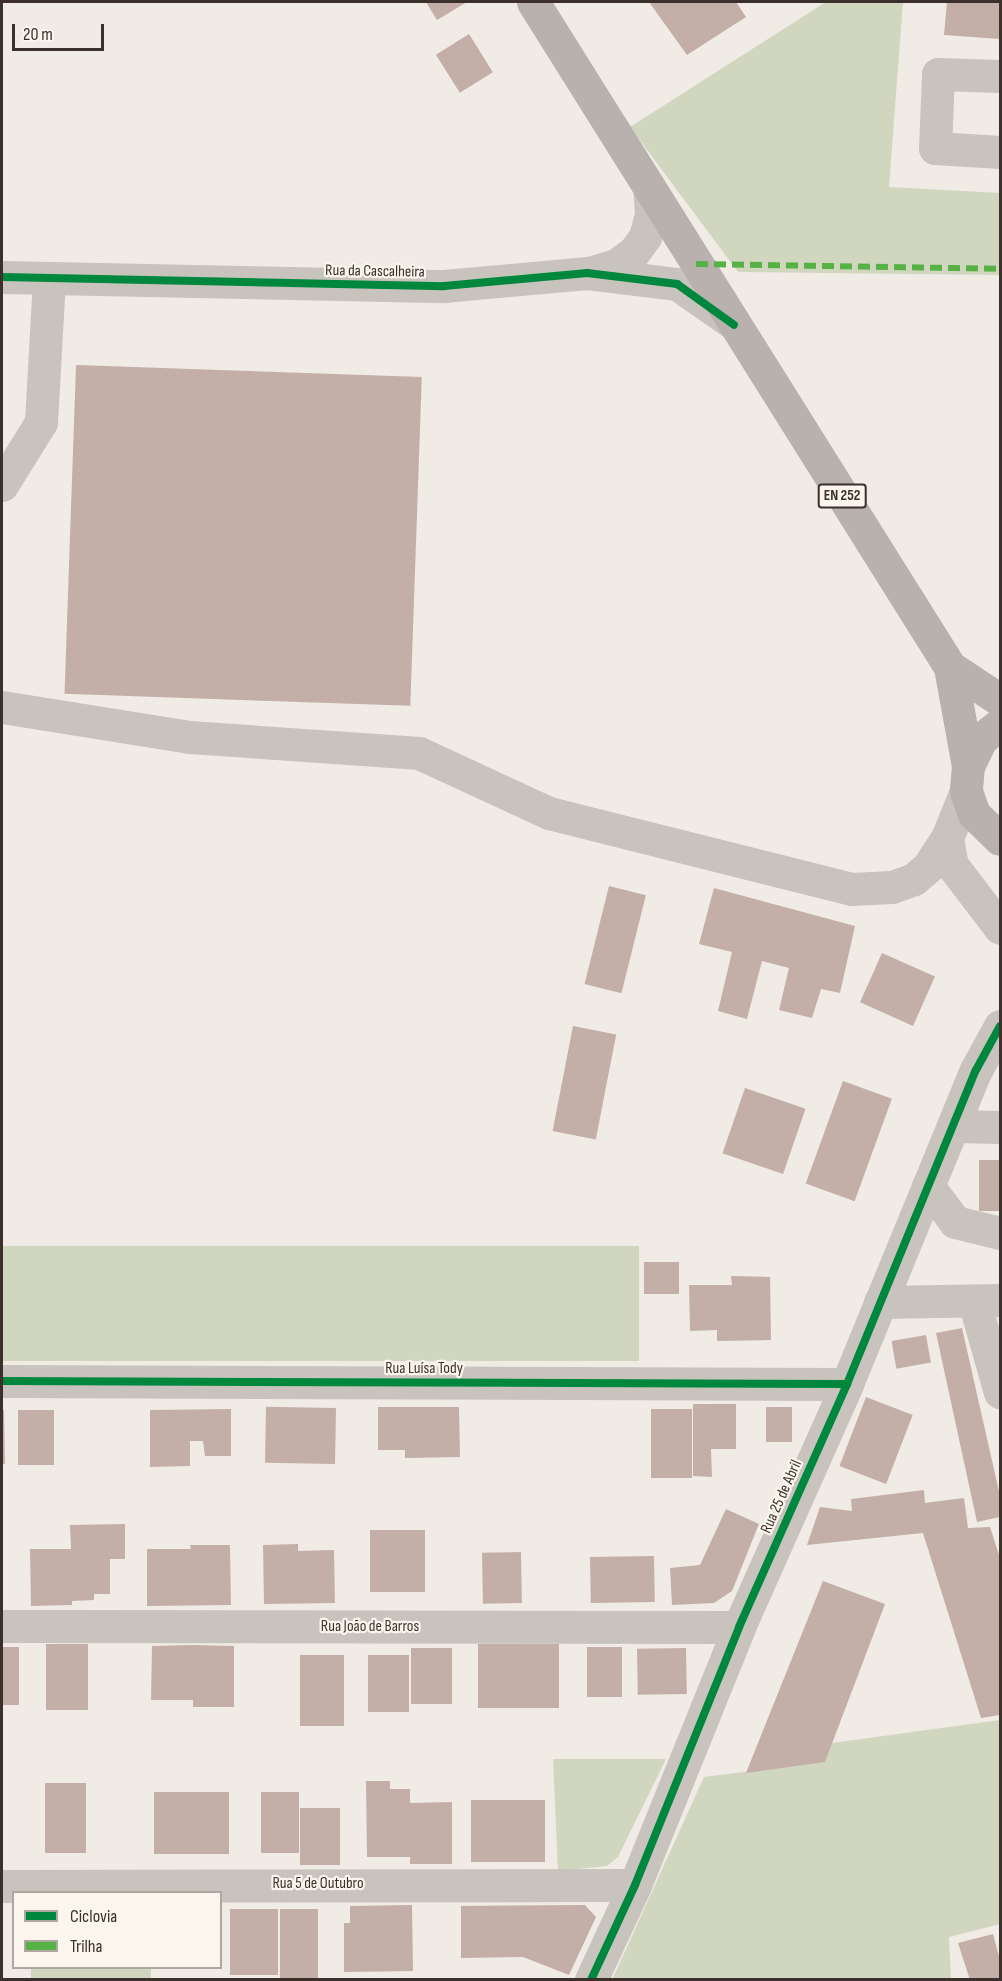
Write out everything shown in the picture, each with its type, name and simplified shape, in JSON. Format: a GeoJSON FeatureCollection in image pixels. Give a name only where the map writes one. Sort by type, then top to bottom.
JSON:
{"type":"FeatureCollection","features":[{"type":"Feature","properties":{"kind":"main road","name":"EN 252"},"geometry":{"type":"LineString","coordinates":[[533,2],[950,667],[974,814],[997,838]]}},
{"type":"Feature","properties":{"kind":"main road","name":"EN 252"},"geometry":{"type":"LineString","coordinates":[[950,667],[1000,700]]}},
{"type":"Feature","properties":{"kind":"main road"},"geometry":{"type":"LineString","coordinates":[[967,778],[981,739],[1000,724]]}},
{"type":"Feature","properties":{"kind":"street"},"geometry":{"type":"LineString","coordinates":[[1000,76],[938,74],[935,148],[1000,152]]}},
{"type":"Feature","properties":{"kind":"street","name":"Rua da Cascalheira"},"geometry":{"type":"LineString","coordinates":[[2,277],[49,280],[444,286],[587,273],[616,264],[634,252],[645,237],[651,214],[649,188]]}},
{"type":"Feature","properties":{"kind":"street","name":"Rua da Cascalheira"},"geometry":{"type":"LineString","coordinates":[[587,273],[677,285],[734,325]]}},
{"type":"Feature","properties":{"kind":"street"},"geometry":{"type":"LineString","coordinates":[[2,485],[41,422],[49,280]]}},
{"type":"Feature","properties":{"kind":"street"},"geometry":{"type":"LineString","coordinates":[[2,706],[190,737],[419,753],[559,816],[851,889],[892,888],[914,879],[928,867],[947,838],[967,778]]}},
{"type":"Feature","properties":{"kind":"street"},"geometry":{"type":"LineString","coordinates":[[947,838],[952,865],[1000,928]]}},
{"type":"Feature","properties":{"kind":"street","name":"Rua 25 de Abril"},"geometry":{"type":"LineString","coordinates":[[591,1980],[635,1885],[739,1627],[847,1384],[976,1070],[1000,1026]]}},
{"type":"Feature","properties":{"kind":"street"},"geometry":{"type":"LineString","coordinates":[[953,1126],[1000,1127]]}},
{"type":"Feature","properties":{"kind":"street"},"geometry":{"type":"LineString","coordinates":[[928,1186],[955,1222],[1000,1233]]}},
{"type":"Feature","properties":{"kind":"street"},"geometry":{"type":"LineString","coordinates":[[880,1302],[987,1300],[1000,1392]]}},
{"type":"Feature","properties":{"kind":"street","name":"Rua Luísa Tody"},"geometry":{"type":"LineString","coordinates":[[2,1381],[847,1384]]}},
{"type":"Feature","properties":{"kind":"street","name":"Rua João de Barros"},"geometry":{"type":"LineString","coordinates":[[2,1626],[739,1627]]}},
{"type":"Feature","properties":{"kind":"street","name":"Rua 5 de Outubro"},"geometry":{"type":"LineString","coordinates":[[2,1886],[635,1885]]}},
{"type":"Feature","properties":{"kind":"green space"},"geometry":{"type":"Polygon","coordinates":[[[826,2],[903,2],[889,187],[1000,193],[1000,275],[738,272],[630,127],[826,2]]]}},
{"type":"Feature","properties":{"kind":"green space"},"geometry":{"type":"Polygon","coordinates":[[[2,1246],[639,1246],[639,1361],[2,1361],[2,1246]]]}},
{"type":"Feature","properties":{"kind":"green space"},"geometry":{"type":"Polygon","coordinates":[[[1000,1720],[1000,1924],[949,1937],[951,1979],[612,1980],[704,1777],[824,1762],[832,1743],[1000,1720]]]}},
{"type":"Feature","properties":{"kind":"green space"},"geometry":{"type":"Polygon","coordinates":[[[553,1759],[666,1759],[618,1857],[607,1866],[558,1871],[553,1759]]]}},
{"type":"Feature","properties":{"kind":"green space"},"geometry":{"type":"Polygon","coordinates":[[[31,1969],[151,1969],[151,1979],[31,1979],[31,1969]]]}},
{"type":"Feature","properties":{"kind":"building"},"geometry":{"type":"Polygon","coordinates":[[[426,2],[467,2],[437,20],[426,2]]]}},
{"type":"Feature","properties":{"kind":"building"},"geometry":{"type":"Polygon","coordinates":[[[649,2],[736,2],[746,17],[687,55],[649,2]]]}},
{"type":"Feature","properties":{"kind":"building"},"geometry":{"type":"Polygon","coordinates":[[[947,2],[1000,2],[1000,39],[944,35],[947,2]]]}},
{"type":"Feature","properties":{"kind":"building"},"geometry":{"type":"Polygon","coordinates":[[[469,34],[493,72],[460,93],[436,55],[469,34]]]}},
{"type":"Feature","properties":{"kind":"building"},"geometry":{"type":"Polygon","coordinates":[[[76,365],[422,377],[410,706],[65,694],[76,365]]]}},
{"type":"Feature","properties":{"kind":"building"},"geometry":{"type":"Polygon","coordinates":[[[609,886],[646,895],[621,993],[585,984],[609,886]]]}},
{"type":"Feature","properties":{"kind":"building"},"geometry":{"type":"Polygon","coordinates":[[[714,888],[855,926],[840,993],[821,989],[812,1018],[779,1010],[789,968],[762,961],[747,1019],[718,1011],[732,952],[699,944],[714,888]]]}},
{"type":"Feature","properties":{"kind":"building"},"geometry":{"type":"Polygon","coordinates":[[[882,953],[935,977],[913,1026],[860,1002],[882,953]]]}},
{"type":"Feature","properties":{"kind":"building"},"geometry":{"type":"Polygon","coordinates":[[[573,1026],[616,1034],[596,1139],[553,1131],[573,1026]]]}},
{"type":"Feature","properties":{"kind":"building"},"geometry":{"type":"Polygon","coordinates":[[[843,1081],[892,1099],[855,1201],[806,1183],[843,1081]]]}},
{"type":"Feature","properties":{"kind":"building"},"geometry":{"type":"Polygon","coordinates":[[[745,1088],[806,1109],[783,1174],[723,1153],[745,1088]]]}},
{"type":"Feature","properties":{"kind":"building"},"geometry":{"type":"Polygon","coordinates":[[[979,1160],[1000,1160],[1000,1211],[979,1211],[979,1160]]]}},
{"type":"Feature","properties":{"kind":"building"},"geometry":{"type":"Polygon","coordinates":[[[644,1262],[679,1262],[679,1294],[644,1294],[644,1262]]]}},
{"type":"Feature","properties":{"kind":"building"},"geometry":{"type":"Polygon","coordinates":[[[731,1276],[770,1277],[771,1340],[717,1341],[717,1330],[690,1331],[689,1285],[732,1285],[731,1276]]]}},
{"type":"Feature","properties":{"kind":"building"},"geometry":{"type":"Polygon","coordinates":[[[962,1328],[1000,1496],[1000,1517],[977,1522],[936,1333],[962,1328]]]}},
{"type":"Feature","properties":{"kind":"building"},"geometry":{"type":"Polygon","coordinates":[[[926,1335],[931,1363],[896,1369],[892,1341],[926,1335]]]}},
{"type":"Feature","properties":{"kind":"building"},"geometry":{"type":"Polygon","coordinates":[[[866,1397],[913,1415],[886,1484],[839,1466],[866,1397]]]}},
{"type":"Feature","properties":{"kind":"building"},"geometry":{"type":"Polygon","coordinates":[[[693,1404],[736,1404],[736,1449],[711,1449],[712,1477],[693,1476],[693,1404]]]}},
{"type":"Feature","properties":{"kind":"building"},"geometry":{"type":"Polygon","coordinates":[[[266,1407],[336,1408],[335,1464],[265,1463],[266,1407]]]}},
{"type":"Feature","properties":{"kind":"building"},"geometry":{"type":"Polygon","coordinates":[[[378,1407],[459,1407],[460,1457],[405,1458],[405,1450],[378,1450],[378,1407]]]}},
{"type":"Feature","properties":{"kind":"building"},"geometry":{"type":"Polygon","coordinates":[[[766,1407],[792,1407],[792,1442],[766,1442],[766,1407]]]}},
{"type":"Feature","properties":{"kind":"building"},"geometry":{"type":"Polygon","coordinates":[[[231,1409],[231,1456],[205,1456],[203,1441],[190,1441],[190,1466],[150,1467],[150,1410],[231,1409]]]}},
{"type":"Feature","properties":{"kind":"building"},"geometry":{"type":"Polygon","coordinates":[[[651,1409],[692,1409],[692,1478],[651,1478],[651,1409]]]}},
{"type":"Feature","properties":{"kind":"building"},"geometry":{"type":"Polygon","coordinates":[[[2,1410],[4,1410],[5,1464],[2,1464],[2,1410]]]}},
{"type":"Feature","properties":{"kind":"building"},"geometry":{"type":"Polygon","coordinates":[[[18,1410],[54,1410],[54,1465],[18,1465],[18,1410]]]}},
{"type":"Feature","properties":{"kind":"building"},"geometry":{"type":"Polygon","coordinates":[[[924,1490],[925,1503],[964,1498],[968,1528],[990,1527],[1000,1558],[1000,1715],[981,1718],[923,1533],[807,1545],[820,1507],[852,1511],[851,1499],[924,1490]]]}},
{"type":"Feature","properties":{"kind":"building"},"geometry":{"type":"Polygon","coordinates":[[[726,1509],[759,1524],[732,1591],[714,1603],[672,1605],[670,1568],[700,1565],[726,1509]]]}},
{"type":"Feature","properties":{"kind":"building"},"geometry":{"type":"Polygon","coordinates":[[[125,1524],[125,1559],[110,1559],[110,1594],[94,1594],[94,1600],[72,1601],[72,1605],[31,1606],[30,1549],[71,1549],[70,1525],[125,1524]]]}},
{"type":"Feature","properties":{"kind":"building"},"geometry":{"type":"Polygon","coordinates":[[[370,1530],[425,1530],[425,1592],[370,1592],[370,1530]]]}},
{"type":"Feature","properties":{"kind":"building"},"geometry":{"type":"Polygon","coordinates":[[[298,1544],[298,1551],[334,1550],[335,1603],[264,1604],[263,1545],[298,1544]]]}},
{"type":"Feature","properties":{"kind":"building"},"geometry":{"type":"Polygon","coordinates":[[[190,1545],[230,1545],[231,1605],[147,1606],[147,1549],[191,1549],[190,1545]]]}},
{"type":"Feature","properties":{"kind":"building"},"geometry":{"type":"Polygon","coordinates":[[[521,1552],[522,1603],[483,1604],[482,1553],[521,1552]]]}},
{"type":"Feature","properties":{"kind":"building"},"geometry":{"type":"Polygon","coordinates":[[[654,1556],[655,1602],[591,1603],[590,1557],[654,1556]]]}},
{"type":"Feature","properties":{"kind":"building"},"geometry":{"type":"Polygon","coordinates":[[[823,1581],[885,1604],[825,1762],[746,1773],[823,1581]]]}},
{"type":"Feature","properties":{"kind":"building"},"geometry":{"type":"Polygon","coordinates":[[[46,1644],[88,1644],[88,1710],[46,1710],[46,1644]]]}},
{"type":"Feature","properties":{"kind":"building"},"geometry":{"type":"Polygon","coordinates":[[[478,1644],[559,1644],[559,1708],[478,1708],[478,1644]]]}},
{"type":"Feature","properties":{"kind":"building"},"geometry":{"type":"Polygon","coordinates":[[[152,1646],[234,1646],[234,1707],[193,1707],[193,1700],[151,1700],[152,1646]]]}},
{"type":"Feature","properties":{"kind":"building"},"geometry":{"type":"Polygon","coordinates":[[[2,1647],[19,1647],[19,1705],[2,1705],[2,1647]]]}},
{"type":"Feature","properties":{"kind":"building"},"geometry":{"type":"Polygon","coordinates":[[[587,1647],[622,1647],[622,1697],[587,1697],[587,1647]]]}},
{"type":"Feature","properties":{"kind":"building"},"geometry":{"type":"Polygon","coordinates":[[[411,1648],[452,1648],[452,1704],[411,1704],[411,1648]]]}},
{"type":"Feature","properties":{"kind":"building"},"geometry":{"type":"Polygon","coordinates":[[[686,1648],[687,1694],[638,1695],[637,1649],[686,1648]]]}},
{"type":"Feature","properties":{"kind":"building"},"geometry":{"type":"Polygon","coordinates":[[[300,1655],[344,1655],[344,1726],[300,1726],[300,1655]]]}},
{"type":"Feature","properties":{"kind":"building"},"geometry":{"type":"Polygon","coordinates":[[[368,1655],[409,1655],[409,1712],[368,1712],[368,1655]]]}},
{"type":"Feature","properties":{"kind":"building"},"geometry":{"type":"Polygon","coordinates":[[[366,1781],[390,1781],[390,1789],[410,1789],[410,1803],[452,1802],[452,1864],[410,1864],[410,1857],[367,1857],[366,1781]]]}},
{"type":"Feature","properties":{"kind":"building"},"geometry":{"type":"Polygon","coordinates":[[[45,1783],[86,1783],[86,1853],[45,1853],[45,1783]]]}},
{"type":"Feature","properties":{"kind":"building"},"geometry":{"type":"Polygon","coordinates":[[[154,1792],[229,1792],[229,1854],[154,1854],[154,1792]]]}},
{"type":"Feature","properties":{"kind":"building"},"geometry":{"type":"Polygon","coordinates":[[[261,1792],[299,1792],[299,1853],[261,1853],[261,1792]]]}},
{"type":"Feature","properties":{"kind":"building"},"geometry":{"type":"Polygon","coordinates":[[[471,1800],[545,1800],[545,1862],[471,1862],[471,1800]]]}},
{"type":"Feature","properties":{"kind":"building"},"geometry":{"type":"Polygon","coordinates":[[[300,1808],[340,1808],[340,1865],[300,1865],[300,1808]]]}},
{"type":"Feature","properties":{"kind":"building"},"geometry":{"type":"Polygon","coordinates":[[[412,1905],[413,1971],[344,1972],[344,1923],[350,1923],[350,1906],[412,1905]]]}},
{"type":"Feature","properties":{"kind":"building"},"geometry":{"type":"Polygon","coordinates":[[[585,1905],[596,1917],[569,1975],[523,1957],[461,1958],[461,1906],[585,1905]]]}},
{"type":"Feature","properties":{"kind":"building"},"geometry":{"type":"Polygon","coordinates":[[[230,1909],[278,1909],[278,1975],[230,1975],[230,1909]]]}},
{"type":"Feature","properties":{"kind":"building"},"geometry":{"type":"Polygon","coordinates":[[[280,1909],[318,1909],[318,1980],[280,1980],[280,1909]]]}},
{"type":"Feature","properties":{"kind":"building"},"geometry":{"type":"Polygon","coordinates":[[[993,1934],[1000,1960],[1000,1980],[970,1980],[958,1943],[993,1934]]]}},
{"type":"Feature","properties":{"kind":"marked path"},"geometry":{"type":"LineString","coordinates":[[696,264],[1000,269]]}},
{"type":"Feature","properties":{"kind":"cycle path"},"geometry":{"type":"LineString","coordinates":[[2,277],[444,286],[587,273],[677,284],[734,325]]}},
{"type":"Feature","properties":{"kind":"cycle path"},"geometry":{"type":"LineString","coordinates":[[591,1980],[635,1885],[739,1627],[847,1384],[976,1070],[1000,1026]]}},
{"type":"Feature","properties":{"kind":"cycle path"},"geometry":{"type":"LineString","coordinates":[[2,1381],[847,1384]]}}]}
